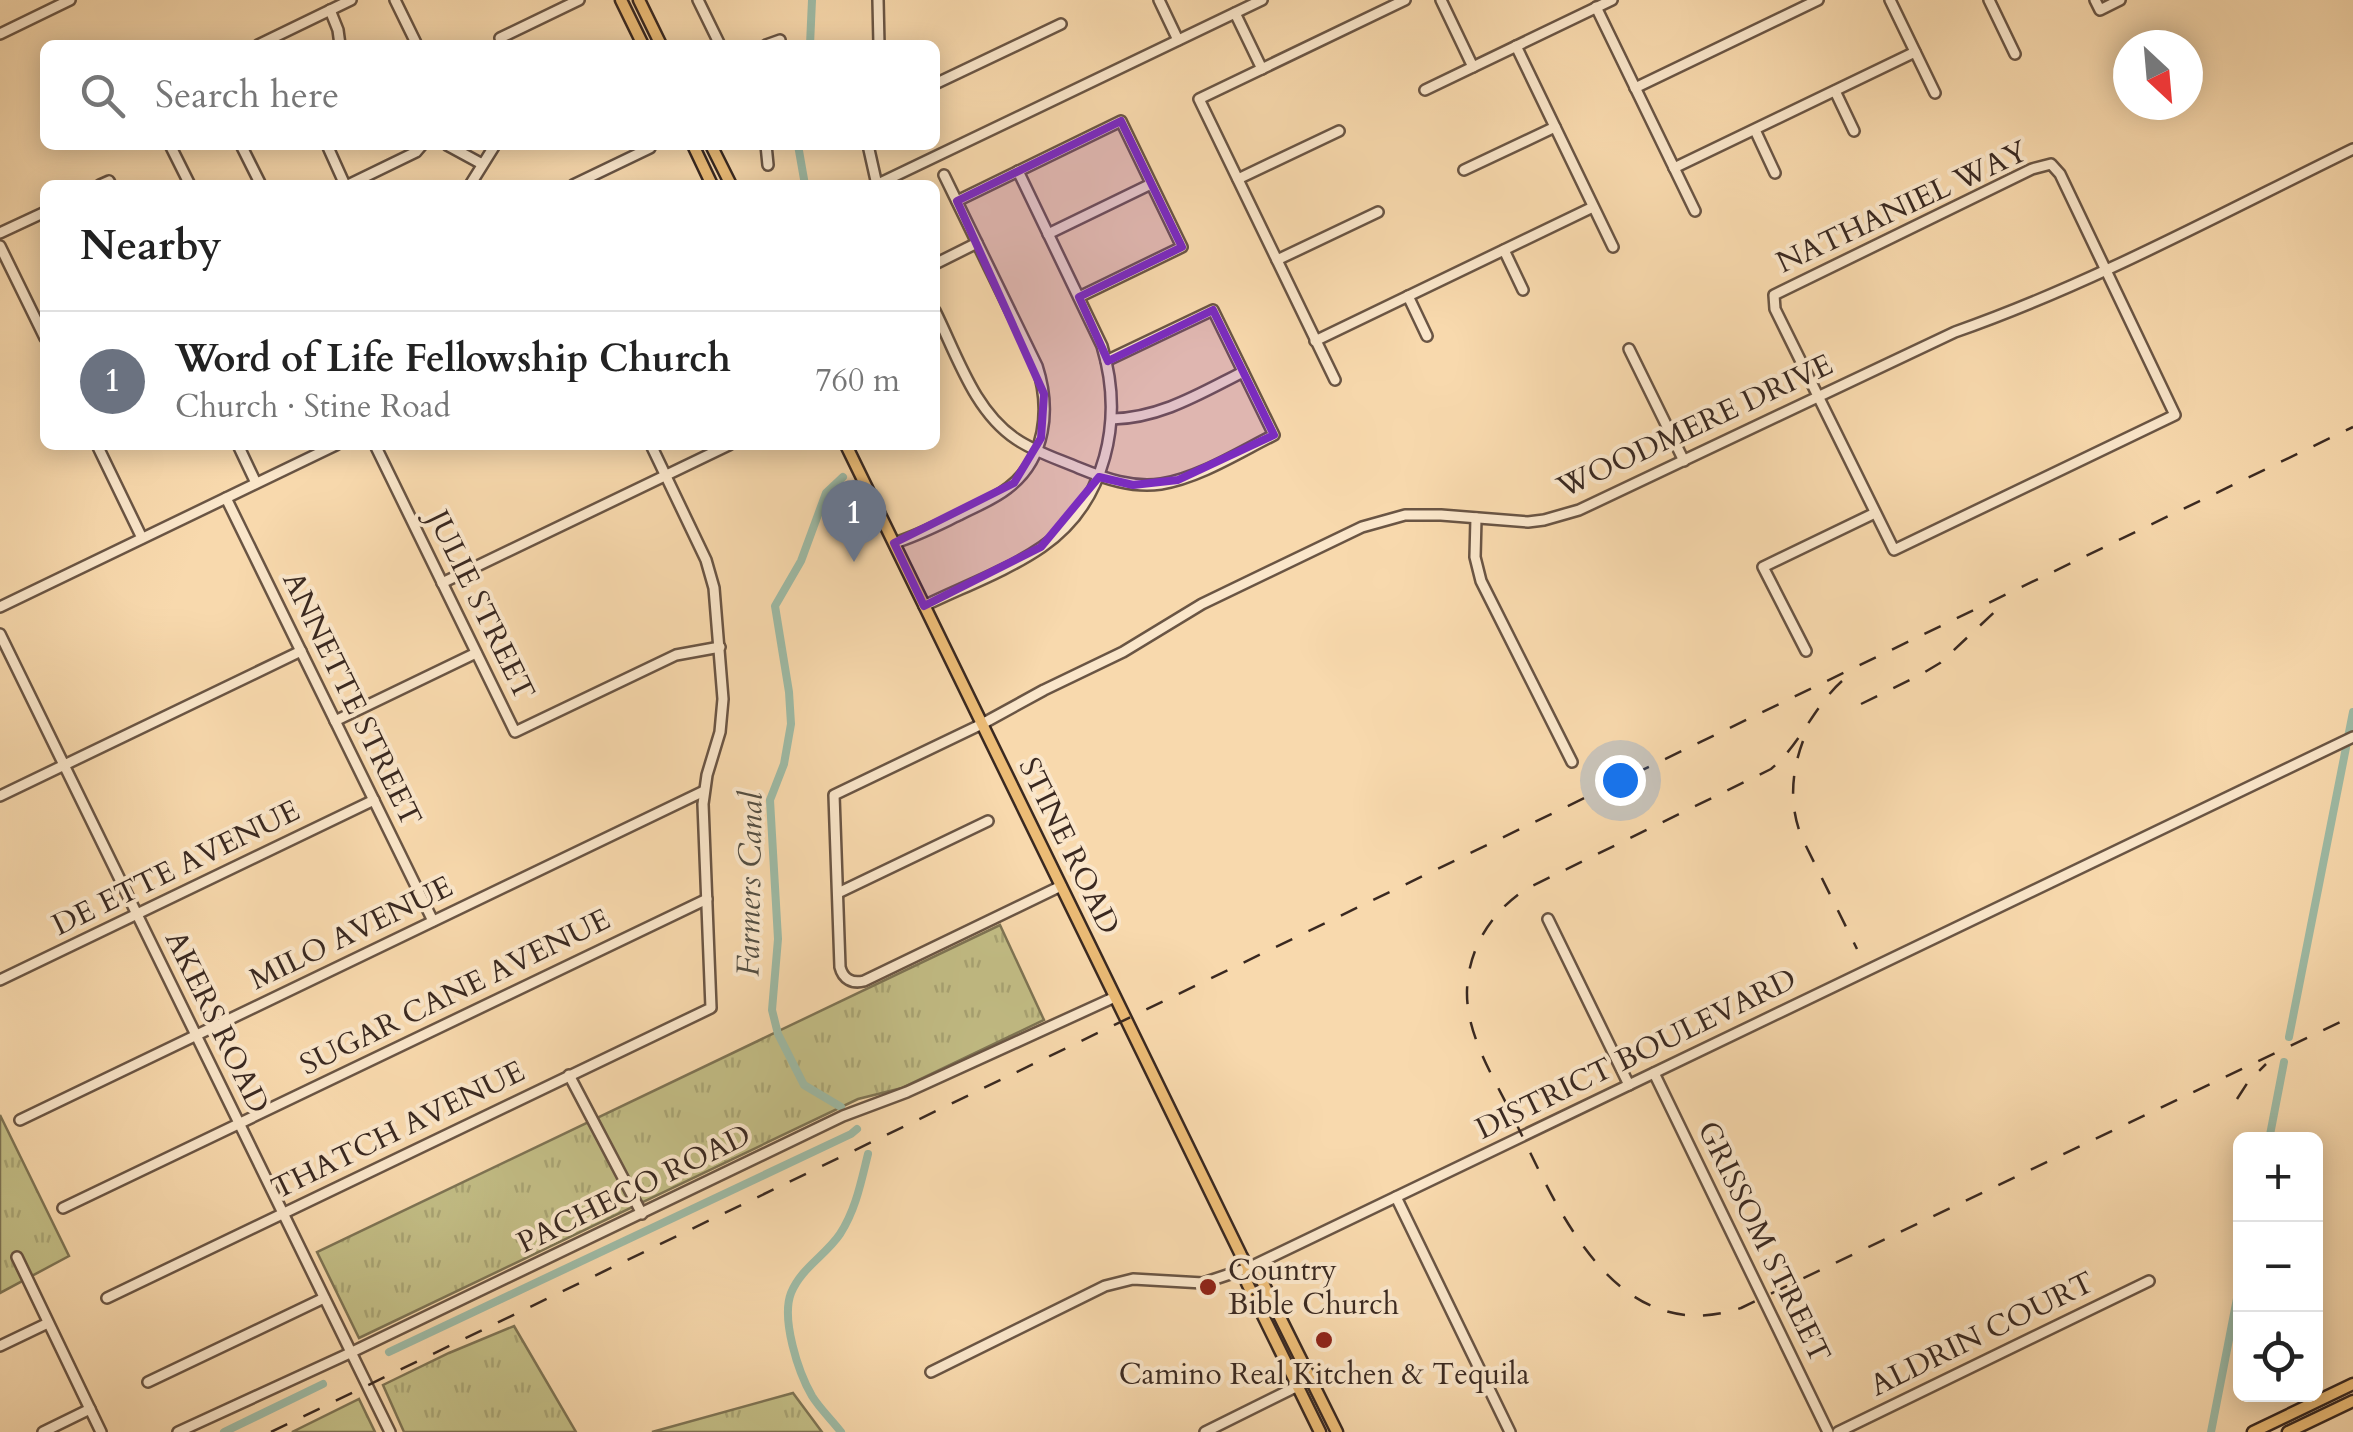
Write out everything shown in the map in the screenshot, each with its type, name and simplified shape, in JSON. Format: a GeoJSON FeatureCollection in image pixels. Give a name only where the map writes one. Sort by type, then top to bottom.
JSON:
{"type":"FeatureCollection","features":[{"type":"Feature","properties":{"kind":"main road"},"geometry":{"type":"LineString","coordinates":[[621,0],[641,40]]}},
{"type":"Feature","properties":{"kind":"main road"},"geometry":{"type":"LineString","coordinates":[[639,0],[659,40]]}},
{"type":"Feature","properties":{"kind":"main road"},"geometry":{"type":"LineString","coordinates":[[695,150],[710,180]]}},
{"type":"Feature","properties":{"kind":"main road"},"geometry":{"type":"LineString","coordinates":[[714,150],[728,180]]}},
{"type":"Feature","properties":{"kind":"main road","name":"STINE ROAD"},"geometry":{"type":"LineString","coordinates":[[848,450],[1248,1268],[1260,1277],[1337,1432]]}},
{"type":"Feature","properties":{"kind":"main road","name":"STINE ROAD"},"geometry":{"type":"LineString","coordinates":[[1248,1268],[1247,1284],[1320,1432]]}},
{"type":"Feature","properties":{"kind":"main road"},"geometry":{"type":"LineString","coordinates":[[2305,1428],[2307,1414],[2353,1384]]}},
{"type":"Feature","properties":{"kind":"main road"},"geometry":{"type":"LineString","coordinates":[[2253,1432],[2353,1384]]}},
{"type":"Feature","properties":{"kind":"main road"},"geometry":{"type":"LineString","coordinates":[[2288,1432],[2305,1428],[2353,1401]]}},
{"type":"Feature","properties":{"kind":"street"},"geometry":{"type":"LineString","coordinates":[[0,34],[70,0]]}},
{"type":"Feature","properties":{"kind":"street"},"geometry":{"type":"LineString","coordinates":[[268,40],[352,0]]}},
{"type":"Feature","properties":{"kind":"street"},"geometry":{"type":"LineString","coordinates":[[396,0],[416,40]]}},
{"type":"Feature","properties":{"kind":"street"},"geometry":{"type":"LineString","coordinates":[[500,38],[580,0]]}},
{"type":"Feature","properties":{"kind":"street"},"geometry":{"type":"LineString","coordinates":[[698,0],[718,40]]}},
{"type":"Feature","properties":{"kind":"street"},"geometry":{"type":"LineString","coordinates":[[878,0],[878,40]]}},
{"type":"Feature","properties":{"kind":"street"},"geometry":{"type":"LineString","coordinates":[[1159,0],[1178,40]]}},
{"type":"Feature","properties":{"kind":"street"},"geometry":{"type":"LineString","coordinates":[[887,180],[1262,0]]}},
{"type":"Feature","properties":{"kind":"street"},"geometry":{"type":"LineString","coordinates":[[1335,380],[1200,99],[1406,0]]}},
{"type":"Feature","properties":{"kind":"street"},"geometry":{"type":"LineString","coordinates":[[1441,0],[1473,67]]}},
{"type":"Feature","properties":{"kind":"street"},"geometry":{"type":"LineString","coordinates":[[1425,90],[1612,0]]}},
{"type":"Feature","properties":{"kind":"street"},"geometry":{"type":"LineString","coordinates":[[1635,88],[1818,0]]}},
{"type":"Feature","properties":{"kind":"street"},"geometry":{"type":"LineString","coordinates":[[1890,0],[1934,93]]}},
{"type":"Feature","properties":{"kind":"street"},"geometry":{"type":"LineString","coordinates":[[1989,0],[2015,54]]}},
{"type":"Feature","properties":{"kind":"street"},"geometry":{"type":"LineString","coordinates":[[2097,5],[2120,0]]}},
{"type":"Feature","properties":{"kind":"street"},"geometry":{"type":"LineString","coordinates":[[1596,8],[1694,212]]}},
{"type":"Feature","properties":{"kind":"street"},"geometry":{"type":"LineString","coordinates":[[330,10],[339,40]]}},
{"type":"Feature","properties":{"kind":"street"},"geometry":{"type":"LineString","coordinates":[[1235,13],[1262,69]]}},
{"type":"Feature","properties":{"kind":"street"},"geometry":{"type":"LineString","coordinates":[[940,82],[1061,24]]}},
{"type":"Feature","properties":{"kind":"street"},"geometry":{"type":"LineString","coordinates":[[1516,46],[1612,247]]}},
{"type":"Feature","properties":{"kind":"street"},"geometry":{"type":"LineString","coordinates":[[1674,168],[1915,52]]}},
{"type":"Feature","properties":{"kind":"street"},"geometry":{"type":"LineString","coordinates":[[1835,91],[1854,131]]}},
{"type":"Feature","properties":{"kind":"street"},"geometry":{"type":"LineString","coordinates":[[957,201],[1121,121],[1182,247],[1079,297]]}},
{"type":"Feature","properties":{"kind":"street"},"geometry":{"type":"LineString","coordinates":[[1464,170],[1554,126]]}},
{"type":"Feature","properties":{"kind":"street"},"geometry":{"type":"LineString","coordinates":[[1754,130],[1775,173]]}},
{"type":"Feature","properties":{"kind":"street"},"geometry":{"type":"LineString","coordinates":[[1238,180],[1339,131]]}},
{"type":"Feature","properties":{"kind":"street"},"geometry":{"type":"LineString","coordinates":[[172,150],[188,180]]}},
{"type":"Feature","properties":{"kind":"street"},"geometry":{"type":"LineString","coordinates":[[244,150],[258,180]]}},
{"type":"Feature","properties":{"kind":"street"},"geometry":{"type":"LineString","coordinates":[[329,150],[344,180]]}},
{"type":"Feature","properties":{"kind":"street"},"geometry":{"type":"LineString","coordinates":[[357,180],[418,150]]}},
{"type":"Feature","properties":{"kind":"street"},"geometry":{"type":"LineString","coordinates":[[455,150],[482,164]]}},
{"type":"Feature","properties":{"kind":"street"},"geometry":{"type":"LineString","coordinates":[[473,180],[491,150]]}},
{"type":"Feature","properties":{"kind":"street"},"geometry":{"type":"LineString","coordinates":[[589,180],[646,150]]}},
{"type":"Feature","properties":{"kind":"street"},"geometry":{"type":"LineString","coordinates":[[766,150],[768,166]]}},
{"type":"Feature","properties":{"kind":"street"},"geometry":{"type":"LineString","coordinates":[[869,150],[876,180]]}},
{"type":"Feature","properties":{"kind":"street","name":"WOODMERE DRIVE"},"geometry":{"type":"LineString","coordinates":[[838,894],[834,795],[1124,652],[1202,604],[1362,527],[1405,515],[1528,522],[1564,516],[1590,506],[1955,332],[2010,313],[2106,269],[2353,150]]}},
{"type":"Feature","properties":{"kind":"street","name":"NATHANIEL WAY"},"geometry":{"type":"LineString","coordinates":[[1818,397],[1774,309],[1774,295],[2032,169],[2051,164],[2060,174],[2106,269]]}},
{"type":"Feature","properties":{"kind":"street"},"geometry":{"type":"LineString","coordinates":[[924,606],[1041,548],[1055,537],[1078,513],[1099,476],[1108,446],[1112,419],[1106,362],[1018,172]]}},
{"type":"Feature","properties":{"kind":"street"},"geometry":{"type":"LineString","coordinates":[[894,543],[996,497],[1023,473],[1036,450],[1045,410],[1042,381],[1034,359],[944,175]]}},
{"type":"Feature","properties":{"kind":"street"},"geometry":{"type":"LineString","coordinates":[[1048,234],[1152,184]]}},
{"type":"Feature","properties":{"kind":"street"},"geometry":{"type":"LineString","coordinates":[[1315,340],[1593,207]]}},
{"type":"Feature","properties":{"kind":"street"},"geometry":{"type":"LineString","coordinates":[[1277,260],[1378,212]]}},
{"type":"Feature","properties":{"kind":"street"},"geometry":{"type":"LineString","coordinates":[[0,233],[40,214]]}},
{"type":"Feature","properties":{"kind":"street"},"geometry":{"type":"LineString","coordinates":[[940,262],[977,243]]}},
{"type":"Feature","properties":{"kind":"street"},"geometry":{"type":"LineString","coordinates":[[0,246],[40,328]]}},
{"type":"Feature","properties":{"kind":"street"},"geometry":{"type":"LineString","coordinates":[[1504,250],[1523,290]]}},
{"type":"Feature","properties":{"kind":"street"},"geometry":{"type":"LineString","coordinates":[[1818,397],[1894,550],[2175,414],[2106,269]]}},
{"type":"Feature","properties":{"kind":"street"},"geometry":{"type":"LineString","coordinates":[[1408,296],[1427,336]]}},
{"type":"Feature","properties":{"kind":"street"},"geometry":{"type":"LineString","coordinates":[[940,321],[984,408],[1014,438],[1099,476],[1133,484],[1162,484],[1190,476],[1274,435],[1213,310],[1106,362]]}},
{"type":"Feature","properties":{"kind":"street"},"geometry":{"type":"LineString","coordinates":[[1630,349],[1684,461]]}},
{"type":"Feature","properties":{"kind":"street"},"geometry":{"type":"LineString","coordinates":[[1112,419],[1158,413],[1243,372]]}},
{"type":"Feature","properties":{"kind":"street"},"geometry":{"type":"LineString","coordinates":[[99,450],[142,538]]}},
{"type":"Feature","properties":{"kind":"street"},"geometry":{"type":"LineString","coordinates":[[240,450],[256,483]]}},
{"type":"Feature","properties":{"kind":"street"},"geometry":{"type":"LineString","coordinates":[[0,607],[325,450]]}},
{"type":"Feature","properties":{"kind":"street","name":"JULIE STREET"},"geometry":{"type":"LineString","coordinates":[[377,450],[515,732],[676,655],[720,647]]}},
{"type":"Feature","properties":{"kind":"street"},"geometry":{"type":"LineString","coordinates":[[653,450],[710,572],[720,647],[722,715],[704,791],[706,899]]}},
{"type":"Feature","properties":{"kind":"street"},"geometry":{"type":"LineString","coordinates":[[442,583],[720,450]]}},
{"type":"Feature","properties":{"kind":"street","name":"ANNETTE STREET"},"geometry":{"type":"LineString","coordinates":[[226,498],[433,922]]}},
{"type":"Feature","properties":{"kind":"street"},"geometry":{"type":"LineString","coordinates":[[1806,651],[1764,567],[1875,512]]}},
{"type":"Feature","properties":{"kind":"street"},"geometry":{"type":"LineString","coordinates":[[1476,518],[1475,557],[1481,581],[1572,762]]}},
{"type":"Feature","properties":{"kind":"street","name":"AKERS ROAD"},"geometry":{"type":"LineString","coordinates":[[0,634],[390,1432]]}},
{"type":"Feature","properties":{"kind":"street"},"geometry":{"type":"LineString","coordinates":[[0,796],[301,651]]}},
{"type":"Feature","properties":{"kind":"street"},"geometry":{"type":"LineString","coordinates":[[335,721],[476,653]]}},
{"type":"Feature","properties":{"kind":"street","name":"DISTRICT BOULEVARD"},"geometry":{"type":"LineString","coordinates":[[931,1372],[1118,1282],[1146,1279],[1203,1283],[1248,1268],[2353,737]]}},
{"type":"Feature","properties":{"kind":"street","name":"MILO AVENUE"},"geometry":{"type":"LineString","coordinates":[[20,1120],[704,791]]}},
{"type":"Feature","properties":{"kind":"street","name":"DE ETTE AVENUE"},"geometry":{"type":"LineString","coordinates":[[0,980],[374,800]]}},
{"type":"Feature","properties":{"kind":"street"},"geometry":{"type":"LineString","coordinates":[[988,821],[838,894],[840,967],[848,980],[864,981],[1061,886]]}},
{"type":"Feature","properties":{"kind":"street","name":"THATCH AVENUE"},"geometry":{"type":"LineString","coordinates":[[107,1298],[710,1008],[706,899]]}},
{"type":"Feature","properties":{"kind":"street","name":"SUGAR CANE AVENUE"},"geometry":{"type":"LineString","coordinates":[[63,1208],[706,899]]}},
{"type":"Feature","properties":{"kind":"street"},"geometry":{"type":"LineString","coordinates":[[1548,920],[1629,1085]]}},
{"type":"Feature","properties":{"kind":"street","name":"PACHECO ROAD"},"geometry":{"type":"LineString","coordinates":[[178,1432],[843,1116],[907,1092],[1115,996]]}},
{"type":"Feature","properties":{"kind":"street","name":"GRISSOM STREET"},"geometry":{"type":"LineString","coordinates":[[1654,1073],[1828,1432]]}},
{"type":"Feature","properties":{"kind":"street"},"geometry":{"type":"LineString","coordinates":[[569,1076],[642,1214]]}},
{"type":"Feature","properties":{"kind":"street"},"geometry":{"type":"LineString","coordinates":[[1396,1197],[1510,1432]]}},
{"type":"Feature","properties":{"kind":"street"},"geometry":{"type":"LineString","coordinates":[[17,1257],[101,1432]]}},
{"type":"Feature","properties":{"kind":"street","name":"ALDRIN COURT"},"geometry":{"type":"LineString","coordinates":[[1838,1432],[2149,1281]]}},
{"type":"Feature","properties":{"kind":"street"},"geometry":{"type":"LineString","coordinates":[[148,1382],[324,1298]]}},
{"type":"Feature","properties":{"kind":"street"},"geometry":{"type":"LineString","coordinates":[[0,1346],[48,1323]]}},
{"type":"Feature","properties":{"kind":"street"},"geometry":{"type":"LineString","coordinates":[[1205,1432],[1312,1379]]}},
{"type":"Feature","properties":{"kind":"street"},"geometry":{"type":"LineString","coordinates":[[43,1432],[90,1409]]}},
{"type":"Feature","properties":{"kind":"highlighted area"},"geometry":{"type":"Polygon","coordinates":[[[1121,121],[1182,247],[1079,297],[1108,361],[1213,310],[1274,435],[1178,480],[1133,485],[1099,477],[1041,547],[924,606],[894,543],[1014,483],[1041,438],[1044,394],[957,201],[1121,121]]]}},
{"type":"Feature","properties":{"kind":"green space"},"geometry":{"type":"Polygon","coordinates":[[[1000,925],[1044,1020],[902,1088],[858,1099],[359,1338],[317,1252],[1000,925]]]}},
{"type":"Feature","properties":{"kind":"green space"},"geometry":{"type":"Polygon","coordinates":[[[0,1115],[69,1256],[0,1293],[0,1115]]]}},
{"type":"Feature","properties":{"kind":"green space"},"geometry":{"type":"Polygon","coordinates":[[[514,1326],[576,1432],[404,1432],[383,1385],[514,1326]]]}},
{"type":"Feature","properties":{"kind":"green space"},"geometry":{"type":"Polygon","coordinates":[[[793,1393],[822,1432],[652,1432],[793,1393]]]}},
{"type":"Feature","properties":{"kind":"green space"},"geometry":{"type":"Polygon","coordinates":[[[359,1399],[375,1432],[292,1432],[359,1399]]]}},
{"type":"Feature","properties":{"kind":"waterway","name":"Farmers Canal"},"geometry":{"type":"LineString","coordinates":[[810,40],[812,0]]}},
{"type":"Feature","properties":{"kind":"waterway","name":"Farmers Canal"},"geometry":{"type":"LineString","coordinates":[[799,150],[804,180]]}},
{"type":"Feature","properties":{"kind":"waterway","name":"Farmers Canal"},"geometry":{"type":"LineString","coordinates":[[841,1107],[804,1085],[778,1034],[772,1010],[778,939],[770,800],[784,764],[791,724],[775,606],[801,561],[826,493],[843,477]]}},
{"type":"Feature","properties":{"kind":"waterway"},"geometry":{"type":"LineString","coordinates":[[2289,1037],[2353,712]]}},
{"type":"Feature","properties":{"kind":"waterway"},"geometry":{"type":"LineString","coordinates":[[2271,1132],[2284,1062]]}},
{"type":"Feature","properties":{"kind":"waterway"},"geometry":{"type":"LineString","coordinates":[[389,1352],[857,1129]]}},
{"type":"Feature","properties":{"kind":"waterway","name":"Farmers Canal"},"geometry":{"type":"LineString","coordinates":[[841,1432],[815,1401],[801,1373],[792,1345],[788,1304],[801,1276],[846,1225],[868,1154]]}},
{"type":"Feature","properties":{"kind":"waterway"},"geometry":{"type":"LineString","coordinates":[[2211,1432],[2234,1312]]}},
{"type":"Feature","properties":{"kind":"waterway"},"geometry":{"type":"LineString","coordinates":[[224,1432],[323,1384]]}},
{"type":"Feature","properties":{"kind":"railway"},"geometry":{"type":"LineString","coordinates":[[271,1432],[2353,427]]}},
{"type":"Feature","properties":{"kind":"railway"},"geometry":{"type":"LineString","coordinates":[[1861,704],[1940,663],[2002,605]]}},
{"type":"Feature","properties":{"kind":"railway"},"geometry":{"type":"LineString","coordinates":[[1842,681],[1771,769],[1526,889],[1492,920],[1477,946],[1467,991],[1471,1024],[1483,1057],[1571,1229],[1596,1262],[1625,1290],[1658,1309],[1697,1316],[1741,1308],[2353,1016]]}},
{"type":"Feature","properties":{"kind":"railway"},"geometry":{"type":"LineString","coordinates":[[1803,741],[1793,789],[1798,826],[1857,949]]}},
{"type":"Feature","properties":{"kind":"railway"},"geometry":{"type":"LineString","coordinates":[[2237,1099],[2266,1064]]}},
{"type":"Feature","properties":{"kind":"place","name":"Word of Life Fellowship Church"},"geometry":{"type":"Point","coordinates":[854,562]}},
{"type":"Feature","properties":{"kind":"place","name":"Country Bible Church"},"geometry":{"type":"Point","coordinates":[1208,1287]}},
{"type":"Feature","properties":{"kind":"place","name":"Camino Real Kitchen & Tequila"},"geometry":{"type":"Point","coordinates":[1324,1340]}}]}
